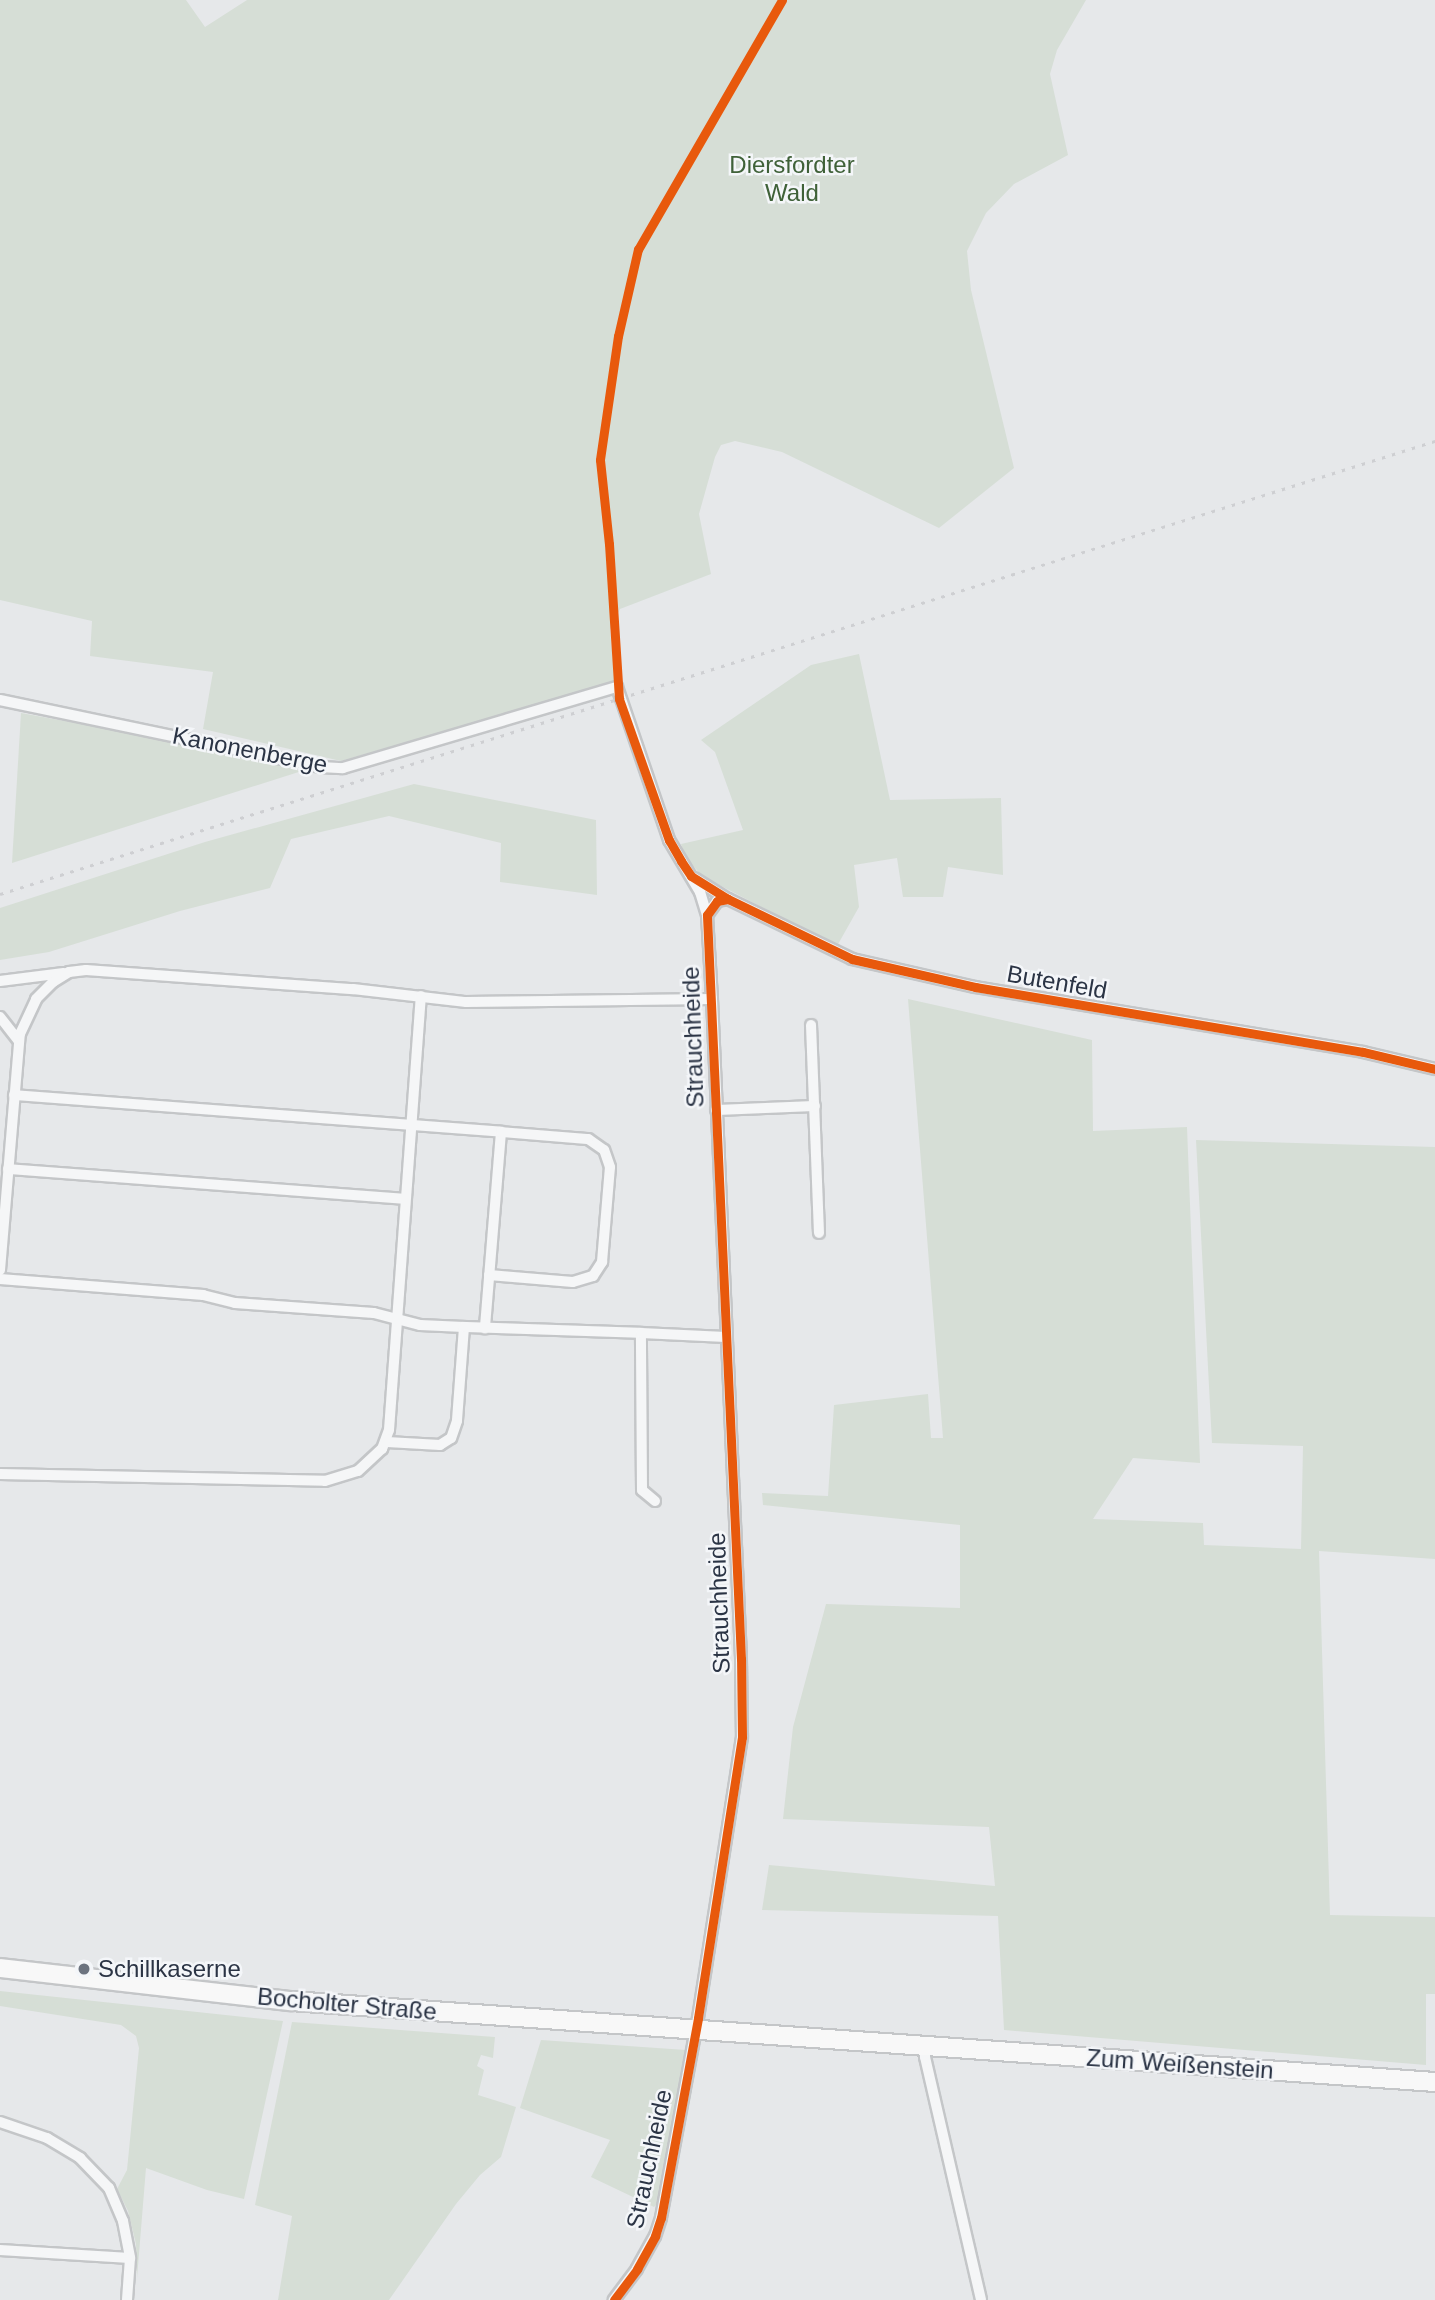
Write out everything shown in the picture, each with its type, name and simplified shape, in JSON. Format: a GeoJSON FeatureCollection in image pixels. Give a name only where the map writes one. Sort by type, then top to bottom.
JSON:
{"type":"FeatureCollection","features":[{"type":"Feature","properties":{"kind":"main road","name":"Bocholter Straße"},"geometry":{"type":"LineString","coordinates":[[0,1968],[291,2001],[700,2031]]}},
{"type":"Feature","properties":{"kind":"main road","name":"Zum Weißenstein"},"geometry":{"type":"LineString","coordinates":[[700,2031],[1435,2082]]}},
{"type":"Feature","properties":{"kind":"street","name":"Kanonenberge"},"geometry":{"type":"LineString","coordinates":[[0,700],[321,767],[343,768],[617,687]]}},
{"type":"Feature","properties":{"kind":"street","name":"Strauchheide"},"geometry":{"type":"LineString","coordinates":[[614,2300],[637,2269],[655,2236],[661,2218],[700,2031],[741,1737],[741,1659],[707,915],[691,876],[669,840],[617,687]]}},
{"type":"Feature","properties":{"kind":"street","name":"Butenfeld"},"geometry":{"type":"LineString","coordinates":[[691,876],[729,898],[852,958],[975,987],[1363,1052],[1435,1069]]}},
{"type":"Feature","properties":{"kind":"street"},"geometry":{"type":"LineString","coordinates":[[707,915],[717,901],[729,898]]}},
{"type":"Feature","properties":{"kind":"street"},"geometry":{"type":"LineString","coordinates":[[0,981],[86,970],[421,996],[466,1002],[712,999]]}},
{"type":"Feature","properties":{"kind":"street"},"geometry":{"type":"LineString","coordinates":[[0,1270],[19,1041],[25,1020],[36,999],[53,982],[69,972]]}},
{"type":"Feature","properties":{"kind":"street"},"geometry":{"type":"LineString","coordinates":[[0,1474],[325,1481],[358,1471],[378,1455],[387,1441],[421,996]]}},
{"type":"Feature","properties":{"kind":"street"},"geometry":{"type":"LineString","coordinates":[[0,1017],[19,1041]]}},
{"type":"Feature","properties":{"kind":"street"},"geometry":{"type":"LineString","coordinates":[[811,1025],[819,1233]]}},
{"type":"Feature","properties":{"kind":"street"},"geometry":{"type":"LineString","coordinates":[[14,1095],[582,1138],[594,1142],[607,1155],[609,1179],[602,1262],[593,1276],[573,1282],[489,1275]]}},
{"type":"Feature","properties":{"kind":"street","name":"Strauchheide"},"geometry":{"type":"LineString","coordinates":[[716,1110],[815,1106]]}},
{"type":"Feature","properties":{"kind":"street"},"geometry":{"type":"LineString","coordinates":[[485,1328],[500,1132]]}},
{"type":"Feature","properties":{"kind":"street"},"geometry":{"type":"LineString","coordinates":[[8,1169],[405,1199]]}},
{"type":"Feature","properties":{"kind":"street"},"geometry":{"type":"LineString","coordinates":[[0,1279],[203,1294],[235,1303],[374,1313],[420,1325],[726,1337]]}},
{"type":"Feature","properties":{"kind":"street"},"geometry":{"type":"LineString","coordinates":[[387,1441],[440,1445],[451,1438],[457,1421],[464,1327]]}},
{"type":"Feature","properties":{"kind":"street"},"geometry":{"type":"LineString","coordinates":[[641,1333],[642,1490],[655,1501]]}},
{"type":"Feature","properties":{"kind":"street"},"geometry":{"type":"LineString","coordinates":[[925,2046],[925,2057],[981,2300]]}},
{"type":"Feature","properties":{"kind":"street"},"geometry":{"type":"LineString","coordinates":[[0,2122],[47,2138],[80,2158],[109,2188],[123,2221],[130,2258],[127,2300]]}},
{"type":"Feature","properties":{"kind":"street"},"geometry":{"type":"LineString","coordinates":[[0,2250],[130,2258]]}},
{"type":"Feature","properties":{"kind":"green space","name":"Diersfordter Wald"},"geometry":{"type":"Polygon","coordinates":[[[0,0],[186,0],[205,27],[247,0],[1086,0],[1057,50],[1050,74],[1068,155],[1014,184],[986,213],[967,251],[971,290],[1014,468],[939,528],[782,452],[735,441],[721,445],[699,514],[711,574],[620,609],[610,630],[615,682],[341,761],[203,729],[213,672],[90,656],[92,621],[0,600],[0,0]]]}},
{"type":"Feature","properties":{"kind":"green space"},"geometry":{"type":"Polygon","coordinates":[[[859,654],[890,800],[1001,798],[1003,875],[948,867],[943,897],[903,897],[897,858],[854,865],[859,907],[837,946],[702,876],[687,859],[681,844],[743,830],[715,752],[701,740],[811,665],[859,654]]]}},
{"type":"Feature","properties":{"kind":"green space"},"geometry":{"type":"Polygon","coordinates":[[[21,713],[261,757],[305,770],[12,863],[21,713]]]}},
{"type":"Feature","properties":{"kind":"green space"},"geometry":{"type":"Polygon","coordinates":[[[414,784],[596,820],[597,895],[500,882],[501,843],[389,816],[291,839],[270,888],[180,911],[49,952],[0,960],[0,908],[205,842],[414,784]]]}},
{"type":"Feature","properties":{"kind":"green space"},"geometry":{"type":"Polygon","coordinates":[[[908,999],[1092,1040],[1093,1131],[1187,1127],[1200,1463],[1133,1458],[1093,1519],[1203,1523],[1204,1545],[1301,1549],[1303,1446],[1212,1443],[1196,1140],[1435,1147],[1435,1559],[1319,1551],[1330,1915],[1435,1917],[1435,1994],[1426,1994],[1426,2065],[1004,2030],[998,1916],[762,1910],[769,1865],[995,1886],[989,1827],[783,1819],[793,1727],[826,1604],[960,1608],[960,1525],[763,1505],[762,1493],[828,1496],[834,1405],[928,1394],[931,1438],[943,1438],[908,999]]]}},
{"type":"Feature","properties":{"kind":"green space"},"geometry":{"type":"Polygon","coordinates":[[[0,1991],[283,2021],[244,2199],[207,2190],[146,2168],[137,2278],[136,2244],[128,2211],[117,2189],[127,2170],[139,2048],[136,2036],[121,2025],[0,2006],[0,1991]]]}},
{"type":"Feature","properties":{"kind":"green space"},"geometry":{"type":"Polygon","coordinates":[[[292,2022],[495,2037],[493,2058],[481,2055],[477,2066],[484,2070],[478,2095],[516,2107],[501,2157],[480,2175],[456,2204],[389,2300],[278,2300],[292,2216],[255,2205],[292,2022]]]}},
{"type":"Feature","properties":{"kind":"green space"},"geometry":{"type":"Polygon","coordinates":[[[541,2040],[686,2050],[658,2203],[654,2207],[591,2177],[610,2140],[520,2108],[541,2040]]]}},
{"type":"Feature","properties":{"kind":"railway"},"geometry":{"type":"LineString","coordinates":[[0,894],[1435,441]]}},
{"type":"Feature","properties":{"kind":"cycle path"},"geometry":{"type":"LineString","coordinates":[[782,0],[638,249],[618,336],[600,460],[609,544],[619,699],[669,840],[681,861],[691,876],[728,899],[852,959],[975,987],[1363,1052],[1435,1069]]}},
{"type":"Feature","properties":{"kind":"cycle path"},"geometry":{"type":"LineString","coordinates":[[614,2300],[637,2269],[655,2236],[661,2218],[698,2018],[742,1737],[741,1659],[707,915],[717,901],[728,899]]}},
{"type":"Feature","properties":{"kind":"place","name":"Schillkaserne"},"geometry":{"type":"Point","coordinates":[84,1969]}}]}
